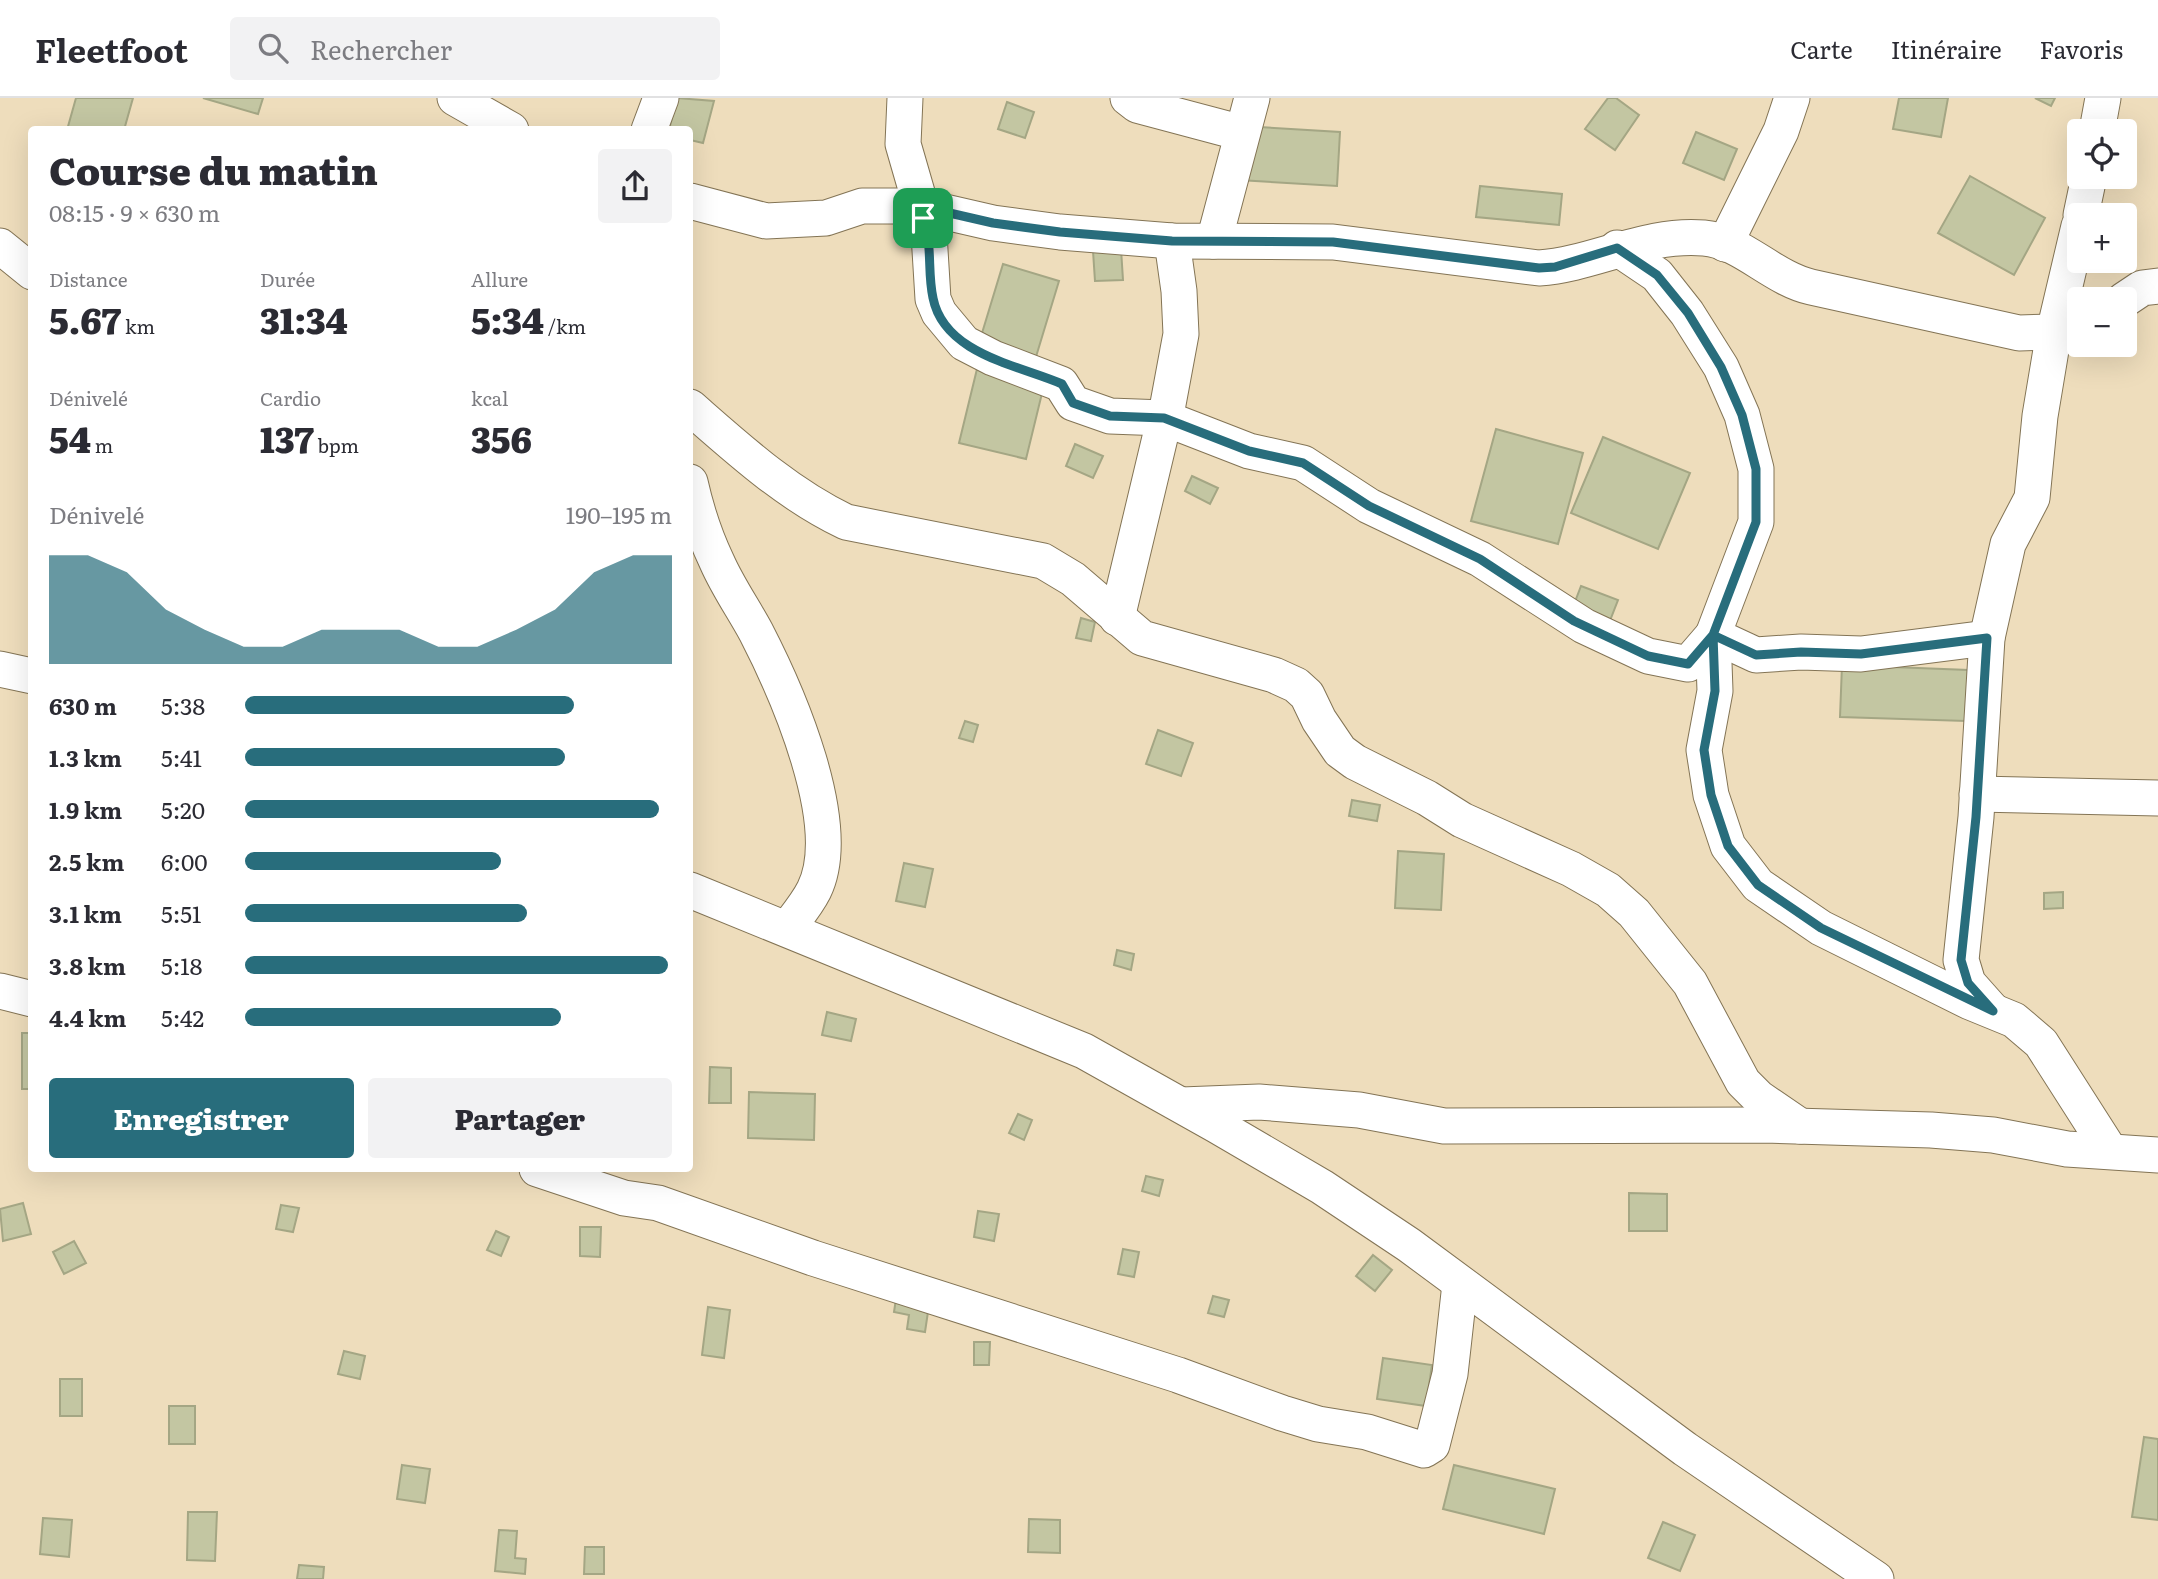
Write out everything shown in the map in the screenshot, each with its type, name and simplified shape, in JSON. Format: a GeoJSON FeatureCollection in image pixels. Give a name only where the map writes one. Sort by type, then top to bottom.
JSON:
{"type":"FeatureCollection","features":[{"type":"Feature","properties":{"kind":"street"},"geometry":{"type":"LineString","coordinates":[[455,98],[504,126]]}},
{"type":"Feature","properties":{"kind":"street"},"geometry":{"type":"LineString","coordinates":[[650,126],[661,98]]}},
{"type":"Feature","properties":{"kind":"street"},"geometry":{"type":"LineString","coordinates":[[905,98],[903,144],[929,234],[933,299],[947,326],[964,344],[1062,384],[1073,403],[1098,414],[1164,418],[1249,451],[1303,463],[1369,506],[1480,559],[1574,621],[1648,656],[1688,664],[1713,635],[1756,522],[1756,469],[1742,415],[1721,367],[1688,313],[1657,275],[1617,248]]}},
{"type":"Feature","properties":{"kind":"street"},"geometry":{"type":"LineString","coordinates":[[1128,98],[1137,105],[1242,133]]}},
{"type":"Feature","properties":{"kind":"street"},"geometry":{"type":"LineString","coordinates":[[1214,241],[1252,98]]}},
{"type":"Feature","properties":{"kind":"street"},"geometry":{"type":"LineString","coordinates":[[1725,244],[1780,131],[1792,98]]}},
{"type":"Feature","properties":{"kind":"street"},"geometry":{"type":"LineString","coordinates":[[2099,119],[2103,98]]}},
{"type":"Feature","properties":{"kind":"street"},"geometry":{"type":"LineString","coordinates":[[693,202],[766,221],[826,218],[862,206],[919,206],[1033,229],[1172,241],[1333,242],[1539,268],[1555,267],[1617,248],[1705,238],[1725,244],[1788,281],[2020,333],[2066,328]]}},
{"type":"Feature","properties":{"kind":"street"},"geometry":{"type":"LineString","coordinates":[[1117,618],[1181,334],[1180,292],[1172,241]]}},
{"type":"Feature","properties":{"kind":"street"},"geometry":{"type":"LineString","coordinates":[[0,246],[28,269]]}},
{"type":"Feature","properties":{"kind":"street"},"geometry":{"type":"LineString","coordinates":[[1993,1011],[1968,983],[1961,960],[1977,794],[1987,638],[2008,544],[2032,498],[2040,415],[2066,328],[2073,273]]}},
{"type":"Feature","properties":{"kind":"street"},"geometry":{"type":"LineString","coordinates":[[2137,291],[2158,286]]}},
{"type":"Feature","properties":{"kind":"street"},"geometry":{"type":"LineString","coordinates":[[693,410],[749,459],[828,514],[865,527],[1042,561],[1073,579],[1142,638],[1165,647],[1274,676],[1296,685],[1307,695],[1319,720],[1340,751],[1355,762],[1427,798],[1462,820],[1571,869],[1608,890],[1634,913],[1690,983],[1743,1082],[1759,1098],[1800,1125]]}},
{"type":"Feature","properties":{"kind":"street"},"geometry":{"type":"LineString","coordinates":[[693,491],[716,561],[755,631],[791,709],[816,781],[821,821],[821,862],[814,889],[787,929]]}},
{"type":"Feature","properties":{"kind":"street"},"geometry":{"type":"LineString","coordinates":[[1713,635],[1756,655],[1801,652],[1861,654],[1987,638]]}},
{"type":"Feature","properties":{"kind":"street"},"geometry":{"type":"LineString","coordinates":[[1713,635],[1715,691],[1704,750],[1711,795],[1728,846],[1758,885],[1821,928],[2014,1020],[2041,1043],[2109,1152]]}},
{"type":"Feature","properties":{"kind":"street"},"geometry":{"type":"LineString","coordinates":[[0,669],[28,675]]}},
{"type":"Feature","properties":{"kind":"street"},"geometry":{"type":"LineString","coordinates":[[1977,794],[2158,798]]}},
{"type":"Feature","properties":{"kind":"street"},"geometry":{"type":"LineString","coordinates":[[693,891],[1084,1051],[1182,1105],[1322,1187],[1460,1284],[1685,1449],[1876,1579]]}},
{"type":"Feature","properties":{"kind":"street"},"geometry":{"type":"LineString","coordinates":[[0,991],[28,998]]}},
{"type":"Feature","properties":{"kind":"street"},"geometry":{"type":"LineString","coordinates":[[1182,1105],[1259,1102],[1359,1110],[1444,1125],[1800,1125],[1931,1130],[2109,1152],[2158,1155]]}},
{"type":"Feature","properties":{"kind":"street"},"geometry":{"type":"LineString","coordinates":[[546,1172],[624,1198],[658,1203],[813,1258],[1166,1371],[1282,1413],[1318,1424],[1367,1432],[1424,1450],[1432,1445],[1450,1374],[1460,1284]]}},
{"type":"Feature","properties":{"kind":"building"},"geometry":{"type":"Polygon","coordinates":[[[76,98],[133,98],[125,126],[68,126],[76,98]]]}},
{"type":"Feature","properties":{"kind":"building"},"geometry":{"type":"Polygon","coordinates":[[[203,98],[263,98],[258,114],[203,98]]]}},
{"type":"Feature","properties":{"kind":"building"},"geometry":{"type":"Polygon","coordinates":[[[677,98],[714,101],[703,143],[693,141],[693,126],[670,126],[677,98]]]}},
{"type":"Feature","properties":{"kind":"building"},"geometry":{"type":"Polygon","coordinates":[[[1608,98],[1616,98],[1639,115],[1615,150],[1585,129],[1608,98]]]}},
{"type":"Feature","properties":{"kind":"building"},"geometry":{"type":"Polygon","coordinates":[[[1899,98],[1948,98],[1941,137],[1893,129],[1899,98]]]}},
{"type":"Feature","properties":{"kind":"building"},"geometry":{"type":"Polygon","coordinates":[[[2035,98],[2055,98],[2051,106],[2035,98]]]}},
{"type":"Feature","properties":{"kind":"building"},"geometry":{"type":"Polygon","coordinates":[[[1007,102],[1034,112],[1025,138],[998,129],[1007,102]]]}},
{"type":"Feature","properties":{"kind":"building"},"geometry":{"type":"Polygon","coordinates":[[[1242,126],[1340,132],[1337,186],[1239,180],[1242,126]]]}},
{"type":"Feature","properties":{"kind":"building"},"geometry":{"type":"Polygon","coordinates":[[[1696,132],[1737,149],[1724,180],[1683,163],[1696,132]]]}},
{"type":"Feature","properties":{"kind":"building"},"geometry":{"type":"Polygon","coordinates":[[[1970,176],[2045,218],[2014,275],[1938,233],[1970,176]]]}},
{"type":"Feature","properties":{"kind":"building"},"geometry":{"type":"Polygon","coordinates":[[[1480,186],[1562,194],[1559,225],[1476,217],[1480,186]]]}},
{"type":"Feature","properties":{"kind":"building"},"geometry":{"type":"Polygon","coordinates":[[[1121,249],[1123,280],[1095,281],[1093,251],[1121,249]]]}},
{"type":"Feature","properties":{"kind":"building"},"geometry":{"type":"Polygon","coordinates":[[[1003,264],[1059,281],[1035,360],[979,343],[1003,264]]]}},
{"type":"Feature","properties":{"kind":"building"},"geometry":{"type":"Polygon","coordinates":[[[977,369],[1044,385],[1026,459],[959,443],[977,369]]]}},
{"type":"Feature","properties":{"kind":"building"},"geometry":{"type":"Polygon","coordinates":[[[1496,429],[1583,453],[1558,544],[1471,521],[1496,429]]]}},
{"type":"Feature","properties":{"kind":"building"},"geometry":{"type":"Polygon","coordinates":[[[1603,437],[1690,473],[1658,549],[1571,513],[1603,437]]]}},
{"type":"Feature","properties":{"kind":"building"},"geometry":{"type":"Polygon","coordinates":[[[1075,444],[1103,456],[1093,478],[1066,466],[1075,444]]]}},
{"type":"Feature","properties":{"kind":"building"},"geometry":{"type":"Polygon","coordinates":[[[1192,476],[1218,488],[1210,504],[1185,491],[1192,476]]]}},
{"type":"Feature","properties":{"kind":"building"},"geometry":{"type":"Polygon","coordinates":[[[1581,586],[1618,600],[1602,641],[1565,628],[1581,586]]]}},
{"type":"Feature","properties":{"kind":"building"},"geometry":{"type":"Polygon","coordinates":[[[1081,618],[1095,622],[1091,641],[1076,638],[1081,618]]]}},
{"type":"Feature","properties":{"kind":"building"},"geometry":{"type":"Polygon","coordinates":[[[1842,665],[1968,670],[1966,721],[1840,717],[1842,665]]]}},
{"type":"Feature","properties":{"kind":"building"},"geometry":{"type":"Polygon","coordinates":[[[965,721],[978,725],[973,742],[959,738],[965,721]]]}},
{"type":"Feature","properties":{"kind":"building"},"geometry":{"type":"Polygon","coordinates":[[[1158,730],[1193,743],[1181,776],[1146,764],[1158,730]]]}},
{"type":"Feature","properties":{"kind":"building"},"geometry":{"type":"Polygon","coordinates":[[[1352,800],[1380,805],[1377,821],[1349,816],[1352,800]]]}},
{"type":"Feature","properties":{"kind":"building"},"geometry":{"type":"Polygon","coordinates":[[[1398,851],[1444,854],[1441,910],[1395,908],[1398,851]]]}},
{"type":"Feature","properties":{"kind":"building"},"geometry":{"type":"Polygon","coordinates":[[[904,863],[933,869],[925,907],[896,901],[904,863]]]}},
{"type":"Feature","properties":{"kind":"building"},"geometry":{"type":"Polygon","coordinates":[[[2063,892],[2063,908],[2044,909],[2044,893],[2063,892]]]}},
{"type":"Feature","properties":{"kind":"building"},"geometry":{"type":"Polygon","coordinates":[[[1117,950],[1134,954],[1131,970],[1114,965],[1117,950]]]}},
{"type":"Feature","properties":{"kind":"building"},"geometry":{"type":"Polygon","coordinates":[[[827,1012],[856,1019],[851,1041],[822,1035],[827,1012]]]}},
{"type":"Feature","properties":{"kind":"building"},"geometry":{"type":"Polygon","coordinates":[[[22,1033],[28,1033],[28,1089],[22,1089],[22,1033]]]}},
{"type":"Feature","properties":{"kind":"building"},"geometry":{"type":"Polygon","coordinates":[[[710,1067],[731,1068],[731,1103],[709,1103],[710,1067]]]}},
{"type":"Feature","properties":{"kind":"building"},"geometry":{"type":"Polygon","coordinates":[[[749,1092],[815,1094],[814,1140],[748,1138],[749,1092]]]}},
{"type":"Feature","properties":{"kind":"building"},"geometry":{"type":"Polygon","coordinates":[[[1018,1114],[1032,1120],[1024,1140],[1009,1133],[1018,1114]]]}},
{"type":"Feature","properties":{"kind":"building"},"geometry":{"type":"Polygon","coordinates":[[[1146,1176],[1163,1180],[1159,1196],[1142,1191],[1146,1176]]]}},
{"type":"Feature","properties":{"kind":"building"},"geometry":{"type":"Polygon","coordinates":[[[1629,1193],[1667,1194],[1667,1231],[1629,1231],[1629,1193]]]}},
{"type":"Feature","properties":{"kind":"building"},"geometry":{"type":"Polygon","coordinates":[[[23,1203],[31,1234],[3,1241],[0,1209],[23,1203]]]}},
{"type":"Feature","properties":{"kind":"building"},"geometry":{"type":"Polygon","coordinates":[[[281,1205],[299,1208],[293,1232],[276,1229],[281,1205]]]}},
{"type":"Feature","properties":{"kind":"building"},"geometry":{"type":"Polygon","coordinates":[[[978,1211],[999,1214],[994,1241],[974,1237],[978,1211]]]}},
{"type":"Feature","properties":{"kind":"building"},"geometry":{"type":"Polygon","coordinates":[[[580,1227],[601,1227],[600,1257],[580,1256],[580,1227]]]}},
{"type":"Feature","properties":{"kind":"building"},"geometry":{"type":"Polygon","coordinates":[[[496,1231],[509,1237],[501,1256],[487,1250],[496,1231]]]}},
{"type":"Feature","properties":{"kind":"building"},"geometry":{"type":"Polygon","coordinates":[[[74,1241],[86,1263],[64,1274],[53,1252],[74,1241]]]}},
{"type":"Feature","properties":{"kind":"building"},"geometry":{"type":"Polygon","coordinates":[[[1123,1249],[1139,1252],[1134,1277],[1118,1274],[1123,1249]]]}},
{"type":"Feature","properties":{"kind":"building"},"geometry":{"type":"Polygon","coordinates":[[[1373,1255],[1392,1270],[1375,1291],[1356,1276],[1373,1255]]]}},
{"type":"Feature","properties":{"kind":"building"},"geometry":{"type":"Polygon","coordinates":[[[1213,1296],[1229,1300],[1224,1317],[1208,1313],[1213,1296]]]}},
{"type":"Feature","properties":{"kind":"building"},"geometry":{"type":"Polygon","coordinates":[[[896,1299],[929,1305],[925,1332],[907,1329],[909,1315],[894,1312],[896,1299]]]}},
{"type":"Feature","properties":{"kind":"building"},"geometry":{"type":"Polygon","coordinates":[[[708,1307],[730,1310],[724,1358],[702,1355],[708,1307]]]}},
{"type":"Feature","properties":{"kind":"building"},"geometry":{"type":"Polygon","coordinates":[[[974,1342],[990,1342],[989,1365],[974,1365],[974,1342]]]}},
{"type":"Feature","properties":{"kind":"building"},"geometry":{"type":"Polygon","coordinates":[[[344,1351],[365,1356],[360,1379],[338,1374],[344,1351]]]}},
{"type":"Feature","properties":{"kind":"building"},"geometry":{"type":"Polygon","coordinates":[[[1383,1358],[1432,1365],[1426,1406],[1377,1399],[1383,1358]]]}},
{"type":"Feature","properties":{"kind":"building"},"geometry":{"type":"Polygon","coordinates":[[[60,1379],[82,1379],[82,1416],[60,1416],[60,1379]]]}},
{"type":"Feature","properties":{"kind":"building"},"geometry":{"type":"Polygon","coordinates":[[[169,1406],[195,1406],[195,1444],[169,1444],[169,1406]]]}},
{"type":"Feature","properties":{"kind":"building"},"geometry":{"type":"Polygon","coordinates":[[[2144,1437],[2158,1439],[2158,1520],[2132,1517],[2144,1437]]]}},
{"type":"Feature","properties":{"kind":"building"},"geometry":{"type":"Polygon","coordinates":[[[402,1465],[430,1469],[425,1503],[397,1499],[402,1465]]]}},
{"type":"Feature","properties":{"kind":"building"},"geometry":{"type":"Polygon","coordinates":[[[1454,1465],[1555,1489],[1544,1534],[1443,1509],[1454,1465]]]}},
{"type":"Feature","properties":{"kind":"building"},"geometry":{"type":"Polygon","coordinates":[[[188,1512],[217,1512],[215,1561],[187,1560],[188,1512]]]}},
{"type":"Feature","properties":{"kind":"building"},"geometry":{"type":"Polygon","coordinates":[[[43,1518],[72,1520],[69,1557],[40,1554],[43,1518]]]}},
{"type":"Feature","properties":{"kind":"building"},"geometry":{"type":"Polygon","coordinates":[[[1029,1519],[1060,1520],[1060,1553],[1028,1552],[1029,1519]]]}},
{"type":"Feature","properties":{"kind":"building"},"geometry":{"type":"Polygon","coordinates":[[[1663,1522],[1695,1535],[1680,1571],[1648,1558],[1663,1522]]]}},
{"type":"Feature","properties":{"kind":"building"},"geometry":{"type":"Polygon","coordinates":[[[499,1530],[517,1531],[515,1558],[526,1559],[525,1574],[495,1571],[499,1530]]]}},
{"type":"Feature","properties":{"kind":"building"},"geometry":{"type":"Polygon","coordinates":[[[585,1547],[604,1547],[604,1574],[584,1574],[585,1547]]]}},
{"type":"Feature","properties":{"kind":"building"},"geometry":{"type":"Polygon","coordinates":[[[299,1565],[324,1567],[323,1579],[297,1579],[299,1565]]]}},
{"type":"Feature","properties":{"kind":"route"},"geometry":{"type":"LineString","coordinates":[[923,218],[919,206],[993,223],[1060,232],[1172,241],[1333,242],[1539,268],[1555,267],[1617,248],[1657,275],[1688,313],[1721,367],[1742,415],[1756,469],[1756,522],[1713,635],[1756,655],[1780,652],[1861,654],[1987,638],[1976,817],[1961,960],[1968,983],[1993,1011],[1821,928],[1758,885],[1728,846],[1711,795],[1704,750],[1715,691],[1713,635],[1688,664],[1648,656],[1574,621],[1494,567],[1431,533],[1369,506],[1303,463],[1249,451],[1164,418],[1110,416],[1073,403],[1062,384],[964,344],[947,326],[933,299],[929,234],[923,218]]}}]}
